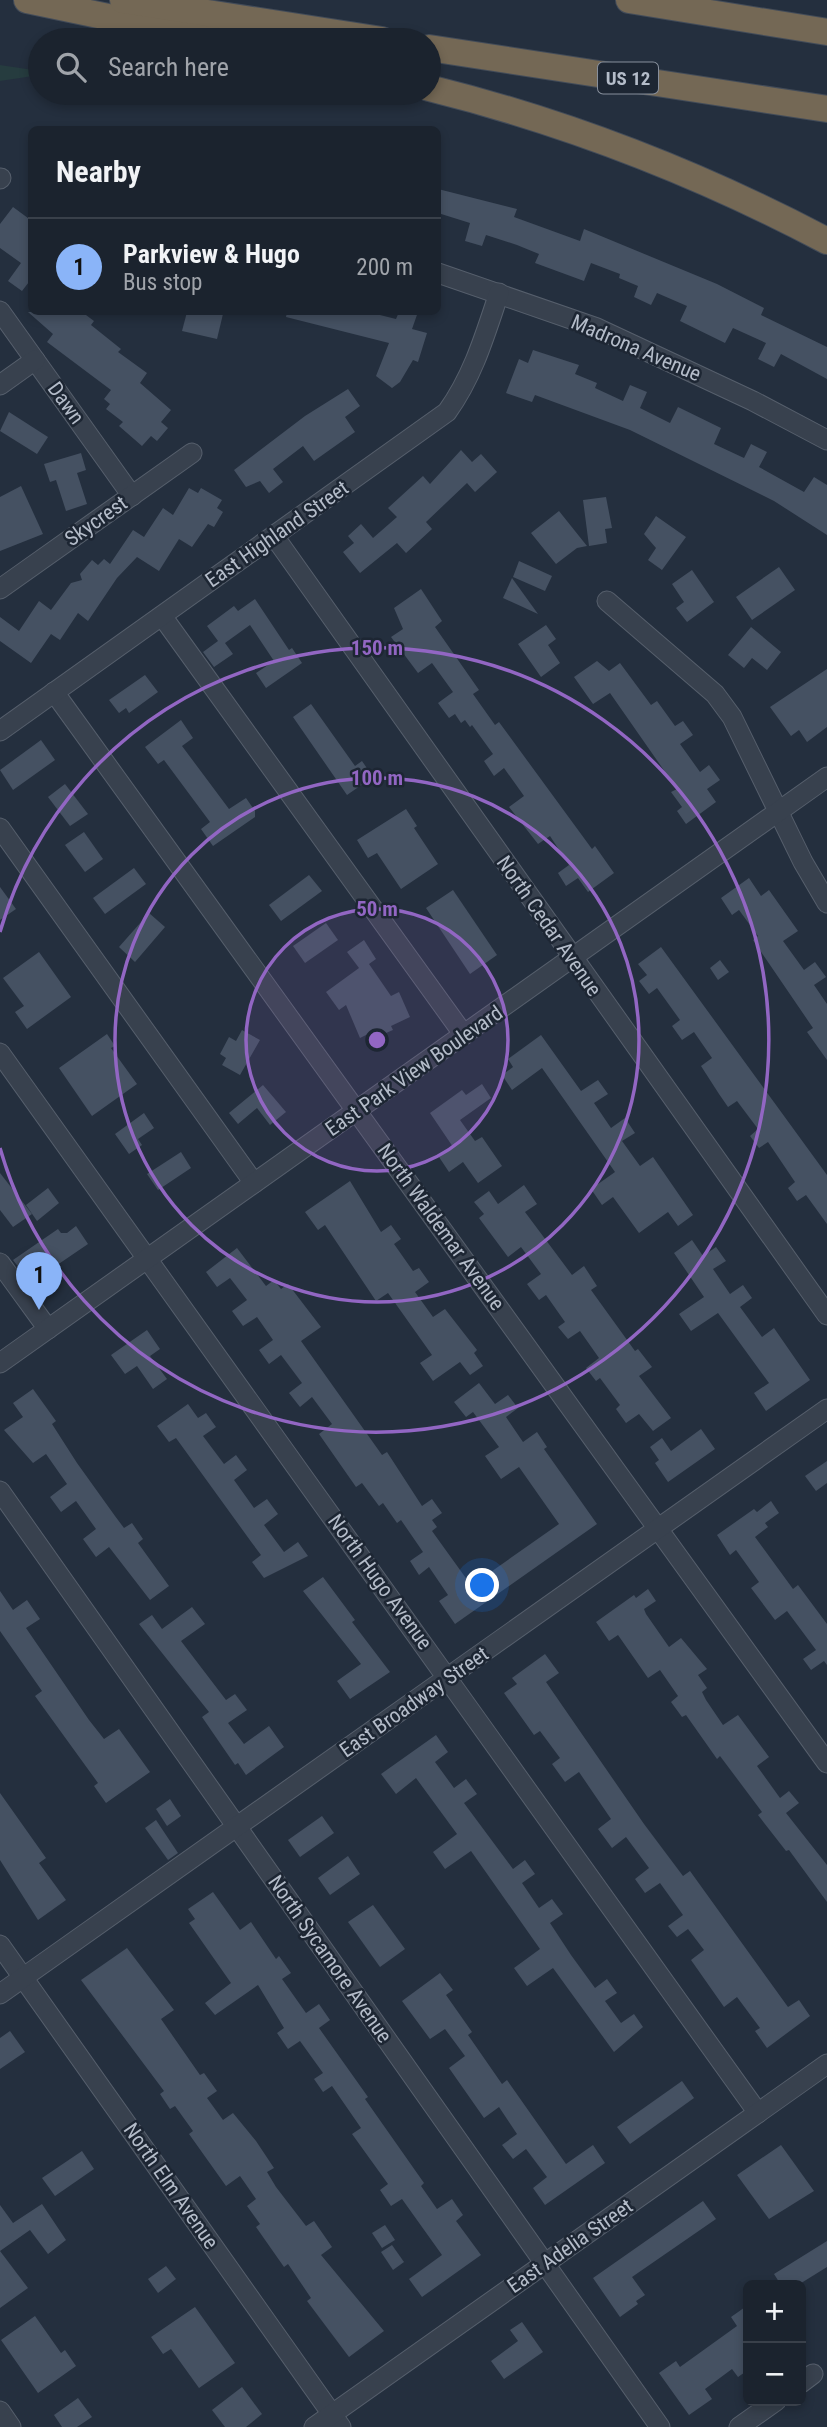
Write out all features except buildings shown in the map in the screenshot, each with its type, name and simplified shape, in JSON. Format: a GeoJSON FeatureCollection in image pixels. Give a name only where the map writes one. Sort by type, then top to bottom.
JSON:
{"type":"FeatureCollection","features":[{"type":"Feature","properties":{"kind":"highway"},"geometry":{"type":"LineString","coordinates":[[27,0],[161,28]]}},
{"type":"Feature","properties":{"kind":"highway"},"geometry":{"type":"LineString","coordinates":[[122,0],[304,28]]}},
{"type":"Feature","properties":{"kind":"highway"},"geometry":{"type":"LineString","coordinates":[[629,0],[827,32]]}},
{"type":"Feature","properties":{"kind":"highway","name":"US 12"},"geometry":{"type":"LineString","coordinates":[[441,50],[827,109]]}},
{"type":"Feature","properties":{"kind":"highway"},"geometry":{"type":"LineString","coordinates":[[441,91],[528,116],[717,187],[827,241]]}},
{"type":"Feature","properties":{"kind":"street","name":"Madrona Avenue"},"geometry":{"type":"LineString","coordinates":[[441,274],[597,328],[683,367],[827,440]]}},
{"type":"Feature","properties":{"kind":"street","name":"East Highland Street"},"geometry":{"type":"LineString","coordinates":[[0,731],[447,412],[474,367],[499,293]]}},
{"type":"Feature","properties":{"kind":"street","name":"Dawn"},"geometry":{"type":"LineString","coordinates":[[0,311],[132,496]]}},
{"type":"Feature","properties":{"kind":"street"},"geometry":{"type":"LineString","coordinates":[[0,385],[35,360]]}},
{"type":"Feature","properties":{"kind":"street","name":"Skycrest"},"geometry":{"type":"LineString","coordinates":[[0,589],[192,453]]}},
{"type":"Feature","properties":{"kind":"street","name":"North Cedar Avenue"},"geometry":{"type":"LineString","coordinates":[[274,536],[827,1315]]}},
{"type":"Feature","properties":{"kind":"street"},"geometry":{"type":"LineString","coordinates":[[607,601],[715,694],[744,741],[803,862],[827,902]]}},
{"type":"Feature","properties":{"kind":"street"},"geometry":{"type":"LineString","coordinates":[[162,615],[464,1035]]}},
{"type":"Feature","properties":{"kind":"street","name":"North Waldemar Avenue"},"geometry":{"type":"LineString","coordinates":[[54,692],[827,1763]]}},
{"type":"Feature","properties":{"kind":"street","name":"East Park View Boulevard"},"geometry":{"type":"LineString","coordinates":[[0,1363],[827,777]]}},
{"type":"Feature","properties":{"kind":"street"},"geometry":{"type":"LineString","coordinates":[[0,828],[254,1183]]}},
{"type":"Feature","properties":{"kind":"street","name":"North Hugo Avenue"},"geometry":{"type":"LineString","coordinates":[[0,1053],[758,2113]]}},
{"type":"Feature","properties":{"kind":"street"},"geometry":{"type":"LineString","coordinates":[[0,1263],[48,1329]]}},
{"type":"Feature","properties":{"kind":"street","name":"East Broadway Street"},"geometry":{"type":"LineString","coordinates":[[0,1994],[827,1409]]}},
{"type":"Feature","properties":{"kind":"street","name":"North Sycamore Avenue"},"geometry":{"type":"LineString","coordinates":[[0,1491],[660,2427]]}},
{"type":"Feature","properties":{"kind":"street","name":"North Elm Avenue"},"geometry":{"type":"LineString","coordinates":[[0,1945],[336,2421]]}},
{"type":"Feature","properties":{"kind":"street","name":"East Adelia Street"},"geometry":{"type":"LineString","coordinates":[[314,2427],[336,2421],[544,2264],[827,2064]]}},
{"type":"Feature","properties":{"kind":"street"},"geometry":{"type":"LineString","coordinates":[[739,2427],[769,2406]]}},
{"type":"Feature","properties":{"kind":"street"},"geometry":{"type":"LineString","coordinates":[[0,2411],[11,2427]]}},
{"type":"Feature","properties":{"kind":"green space"},"geometry":{"type":"Polygon","coordinates":[[[0,65],[28,69],[28,77],[0,81],[0,65]]]}},
{"type":"Feature","properties":{"kind":"place","name":"Parkview & Hugo"},"geometry":{"type":"Point","coordinates":[39,1310]}}]}
